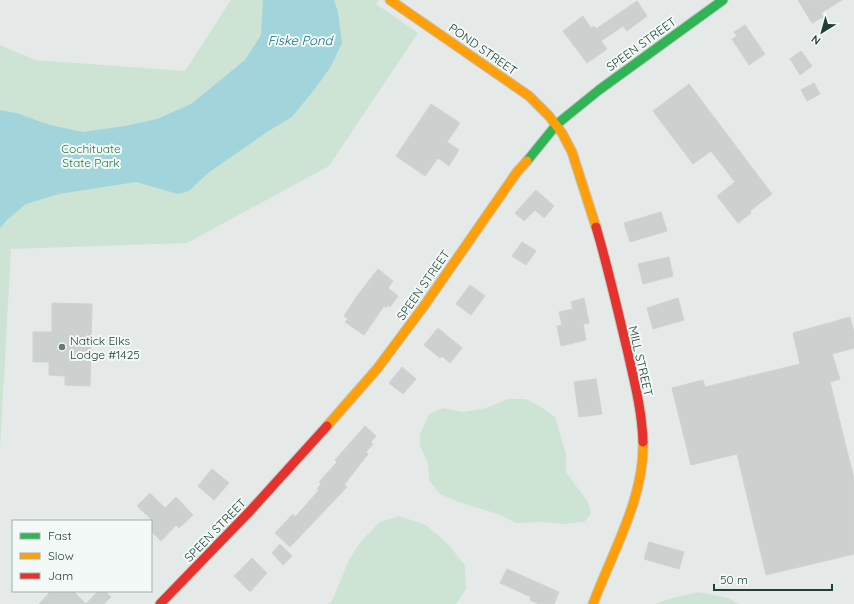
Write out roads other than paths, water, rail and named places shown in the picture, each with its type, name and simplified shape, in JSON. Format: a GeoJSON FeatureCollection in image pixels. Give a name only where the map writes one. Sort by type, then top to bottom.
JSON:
{"type":"FeatureCollection","features":[{"type":"Feature","properties":{"kind":"street","name":"POND STREET"},"geometry":{"type":"LineString","coordinates":[[390,0],[529,96],[544,109],[557,124]]}},
{"type":"Feature","properties":{"kind":"street","name":"SPEEN STREET"},"geometry":{"type":"LineString","coordinates":[[160,604],[246,516],[368,380],[424,306],[517,172],[557,124],[600,90],[723,0]]}},
{"type":"Feature","properties":{"kind":"street","name":"MILL STREET"},"geometry":{"type":"LineString","coordinates":[[557,124],[574,156],[597,224],[638,398],[644,445],[638,487],[630,513],[593,604]]}},
{"type":"Feature","properties":{"kind":"water","name":"Fiske Pond"},"geometry":{"type":"Polygon","coordinates":[[[263,0],[334,0],[338,12],[342,43],[330,68],[292,117],[267,132],[208,173],[189,191],[178,194],[136,182],[59,194],[26,204],[0,228],[0,110],[16,113],[50,125],[83,132],[125,126],[157,119],[191,104],[245,60],[261,35],[263,0]]]}},
{"type":"Feature","properties":{"kind":"place","name":"Natick Elks Lodge #1425"},"geometry":{"type":"Point","coordinates":[62,347]}},
{"type":"Feature","properties":{"kind":"park label","name":"Cochituate State Park"},"geometry":{"type":"Point","coordinates":[91,155]}}]}
